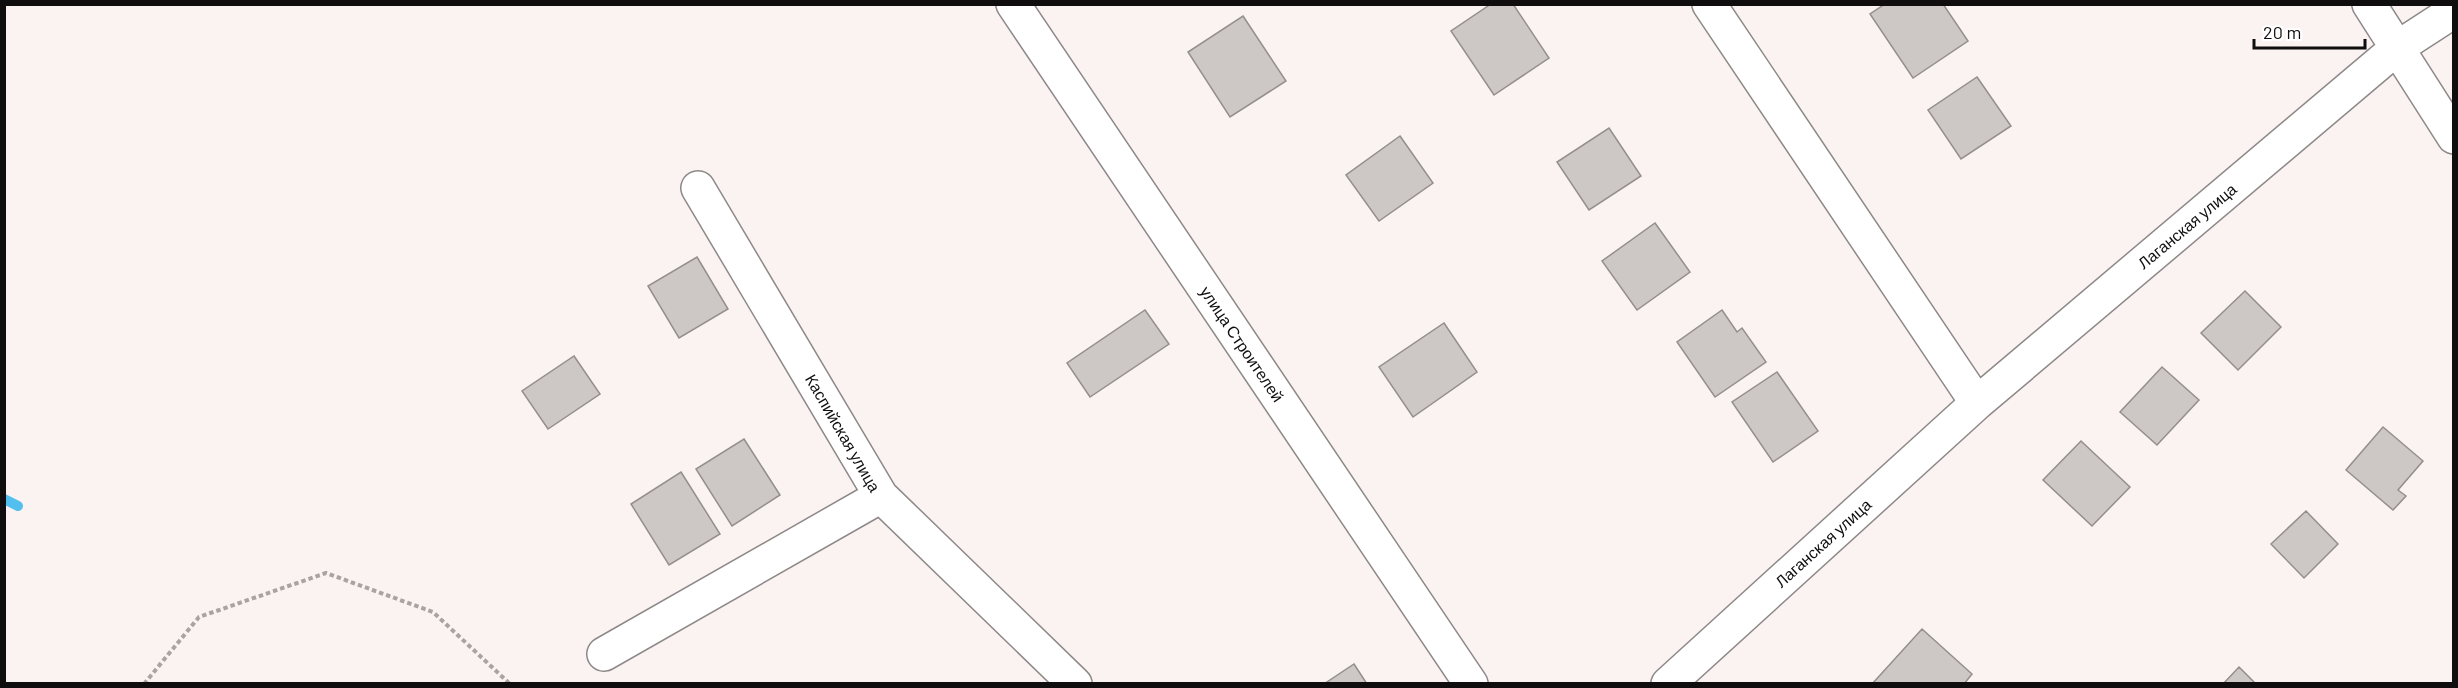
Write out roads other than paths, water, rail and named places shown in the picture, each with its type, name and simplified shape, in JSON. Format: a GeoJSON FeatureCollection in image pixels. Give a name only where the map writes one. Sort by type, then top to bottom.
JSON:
{"type":"FeatureCollection","features":[{"type":"Feature","properties":{"kind":"street","name":"улица Строителей"},"geometry":{"type":"LineString","coordinates":[[1012,4],[1471,684]]}},
{"type":"Feature","properties":{"kind":"street"},"geometry":{"type":"LineString","coordinates":[[1709,4],[1977,403]]}},
{"type":"Feature","properties":{"kind":"street"},"geometry":{"type":"LineString","coordinates":[[2369,4],[2454,137]]}},
{"type":"Feature","properties":{"kind":"street","name":"Лаганская улица"},"geometry":{"type":"LineString","coordinates":[[1668,684],[1977,403],[2397,48],[2454,11]]}},
{"type":"Feature","properties":{"kind":"street","name":"Каспийская улица"},"geometry":{"type":"LineString","coordinates":[[604,654],[881,496],[698,188]]}},
{"type":"Feature","properties":{"kind":"street"},"geometry":{"type":"LineString","coordinates":[[881,496],[1075,684]]}},
{"type":"Feature","properties":{"kind":"waterway"},"geometry":{"type":"LineString","coordinates":[[4,499],[18,506]]}}]}
